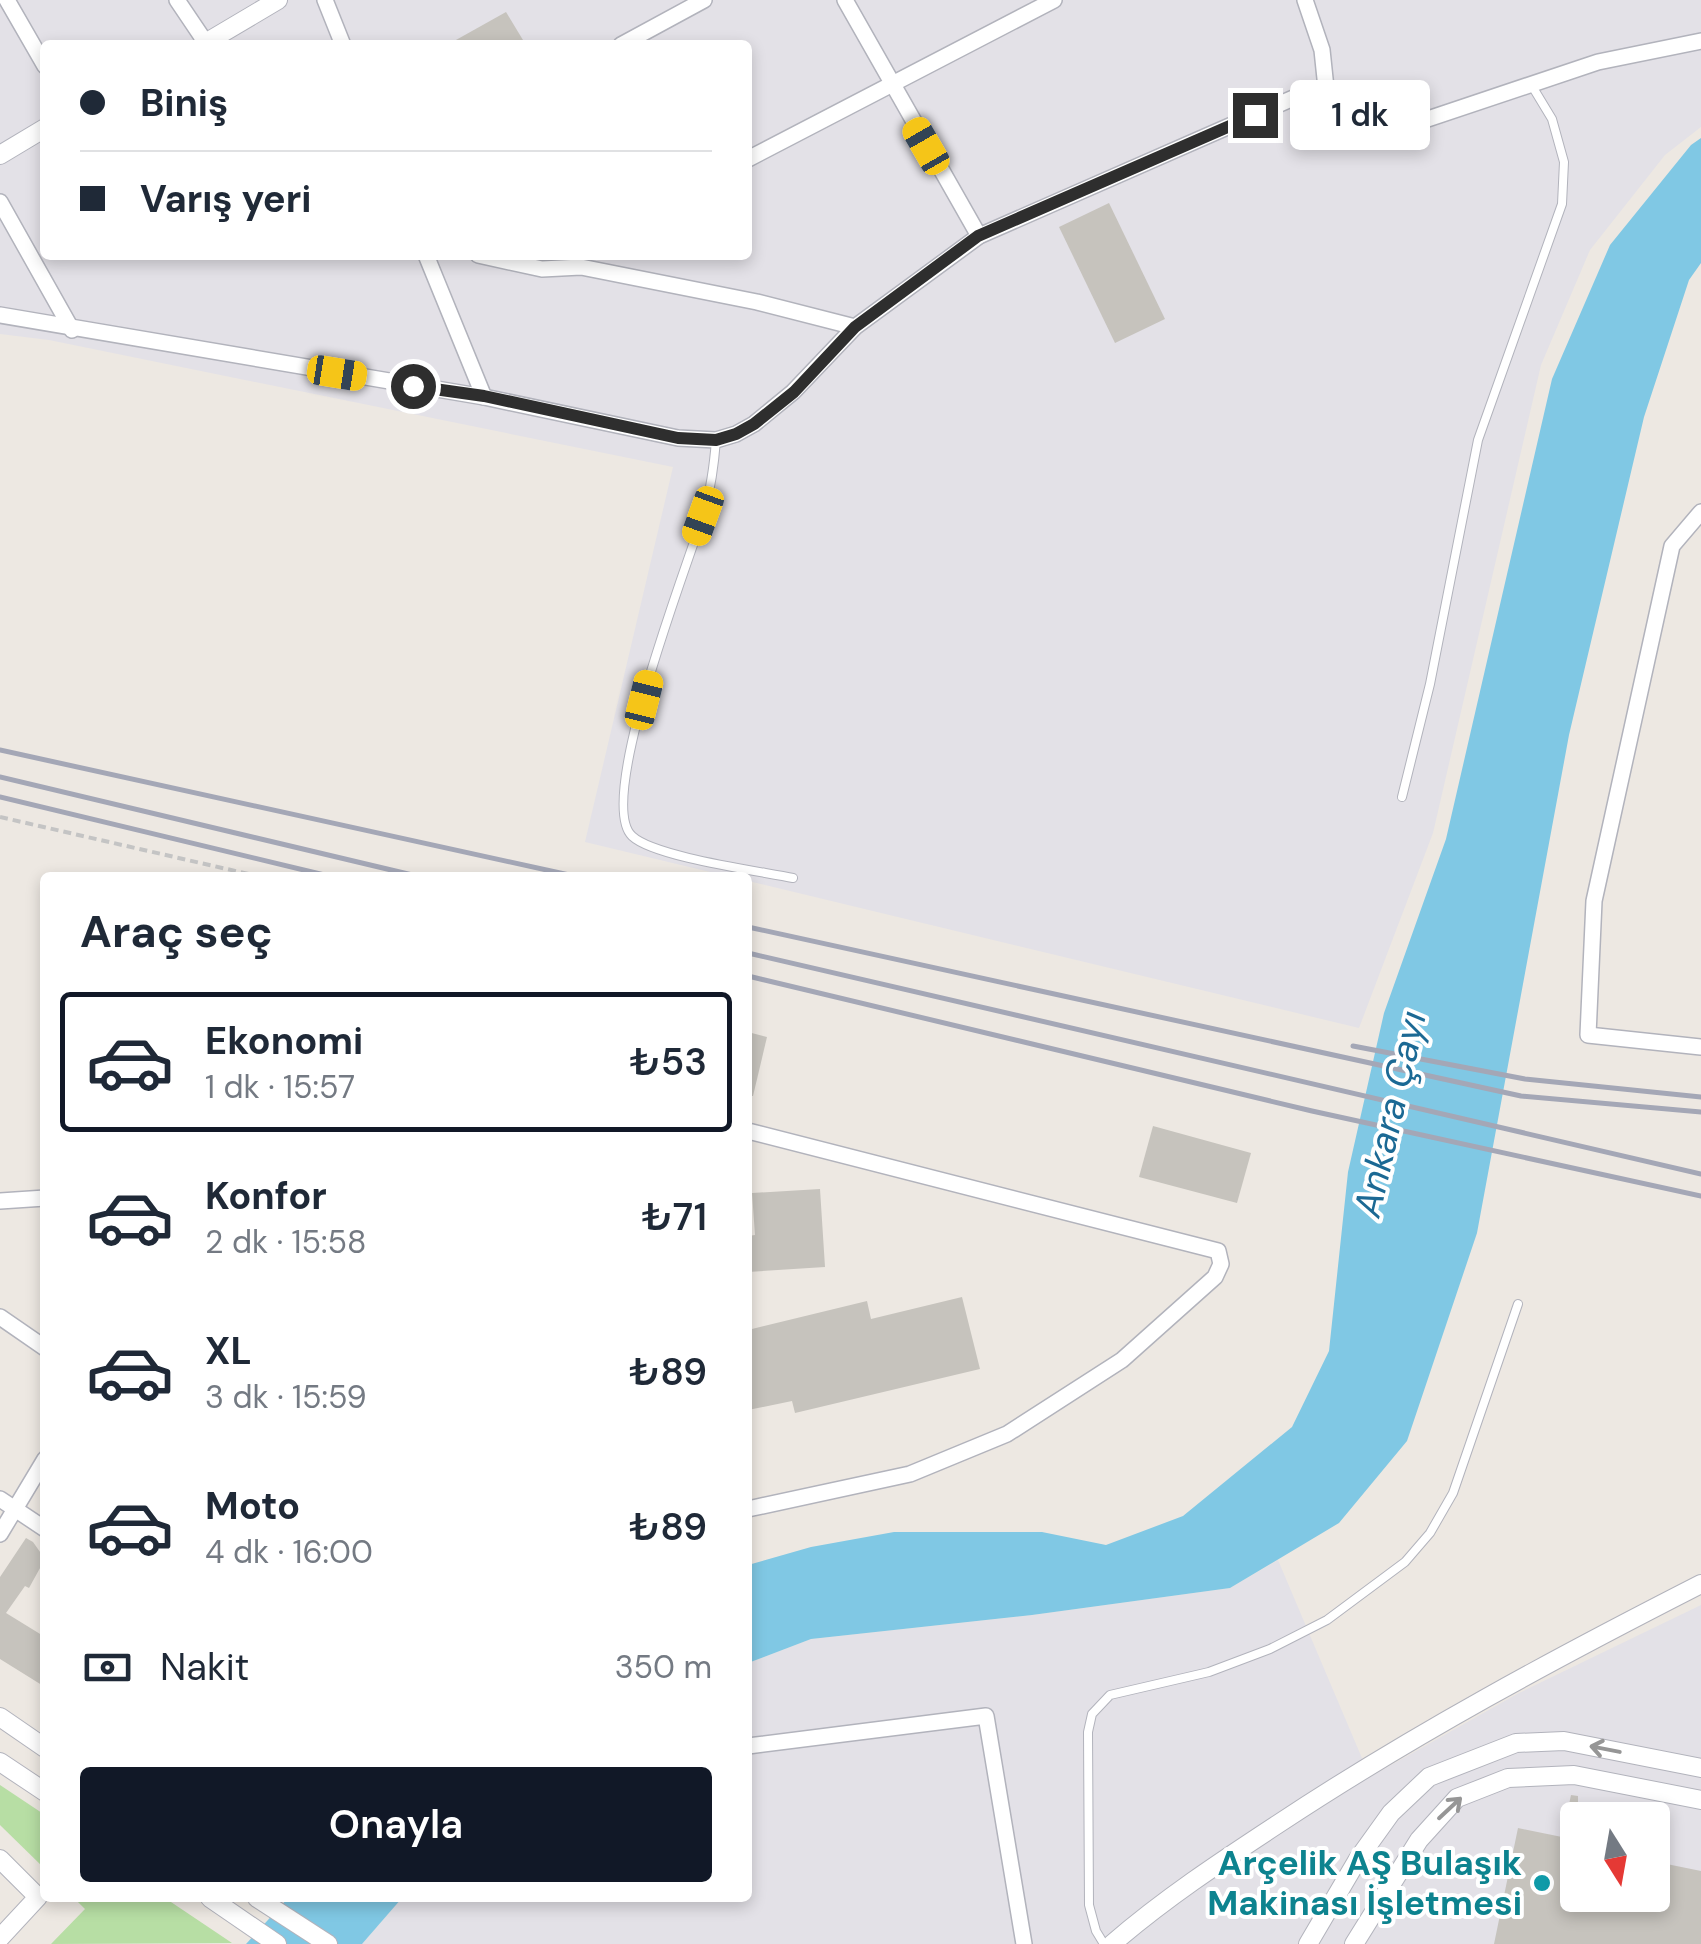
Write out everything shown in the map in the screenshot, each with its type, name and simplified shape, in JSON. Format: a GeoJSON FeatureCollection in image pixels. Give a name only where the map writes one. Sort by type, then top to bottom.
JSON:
{"type":"FeatureCollection","features":[{"type":"Feature","properties":{"kind":"street"},"geometry":{"type":"LineString","coordinates":[[7,0],[40,57]]}},
{"type":"Feature","properties":{"kind":"street"},"geometry":{"type":"LineString","coordinates":[[177,0],[202,40]]}},
{"type":"Feature","properties":{"kind":"street"},"geometry":{"type":"LineString","coordinates":[[211,40],[278,0]]}},
{"type":"Feature","properties":{"kind":"street"},"geometry":{"type":"LineString","coordinates":[[325,0],[340,40]]}},
{"type":"Feature","properties":{"kind":"street"},"geometry":{"type":"LineString","coordinates":[[629,40],[704,0]]}},
{"type":"Feature","properties":{"kind":"street"},"geometry":{"type":"LineString","coordinates":[[845,0],[978,236]]}},
{"type":"Feature","properties":{"kind":"street"},"geometry":{"type":"LineString","coordinates":[[752,157],[1054,0]]}},
{"type":"Feature","properties":{"kind":"street"},"geometry":{"type":"LineString","coordinates":[[1305,0],[1322,50],[1326,88]]}},
{"type":"Feature","properties":{"kind":"street"},"geometry":{"type":"LineString","coordinates":[[0,316],[484,396],[678,438],[716,440],[754,424],[794,392],[855,327],[978,236],[1307,92],[1326,88],[1343,99],[1362,124],[1390,132],[1598,62],[1701,40]]}},
{"type":"Feature","properties":{"kind":"street"},"geometry":{"type":"LineString","coordinates":[[0,155],[40,131]]}},
{"type":"Feature","properties":{"kind":"street"},"geometry":{"type":"LineString","coordinates":[[0,202],[72,330]]}},
{"type":"Feature","properties":{"kind":"street"},"geometry":{"type":"LineString","coordinates":[[428,260],[484,396]]}},
{"type":"Feature","properties":{"kind":"street"},"geometry":{"type":"LineString","coordinates":[[501,260],[542,269],[582,267],[757,302],[855,327]]}},
{"type":"Feature","properties":{"kind":"street"},"geometry":{"type":"LineString","coordinates":[[582,267],[591,260]]}},
{"type":"Feature","properties":{"kind":"street"},"geometry":{"type":"LineString","coordinates":[[1701,512],[1672,546],[1594,900],[1588,1035],[1701,1047]]}},
{"type":"Feature","properties":{"kind":"street"},"geometry":{"type":"LineString","coordinates":[[752,1132],[1218,1251],[1220,1264],[1215,1277],[1122,1360],[1006,1434],[910,1474],[752,1508]]}},
{"type":"Feature","properties":{"kind":"street"},"geometry":{"type":"LineString","coordinates":[[0,1201],[40,1198]]}},
{"type":"Feature","properties":{"kind":"street"},"geometry":{"type":"LineString","coordinates":[[0,1317],[40,1345]]}},
{"type":"Feature","properties":{"kind":"street"},"geometry":{"type":"LineString","coordinates":[[0,1534],[40,1468]]}},
{"type":"Feature","properties":{"kind":"street"},"geometry":{"type":"LineString","coordinates":[[0,1499],[40,1526]]}},
{"type":"Feature","properties":{"kind":"street"},"geometry":{"type":"LineString","coordinates":[[1112,1944],[1166,1898],[1367,1765],[1525,1674],[1701,1584]]}},
{"type":"Feature","properties":{"kind":"street"},"geometry":{"type":"LineString","coordinates":[[752,1745],[986,1716],[1024,1944]]}},
{"type":"Feature","properties":{"kind":"street"},"geometry":{"type":"LineString","coordinates":[[0,1717],[40,1745]]}},
{"type":"Feature","properties":{"kind":"street"},"geometry":{"type":"LineString","coordinates":[[1308,1944],[1358,1859],[1392,1813],[1429,1777],[1516,1742],[1564,1740],[1701,1768]]}},
{"type":"Feature","properties":{"kind":"street"},"geometry":{"type":"LineString","coordinates":[[0,1762],[40,1789]]}},
{"type":"Feature","properties":{"kind":"street"},"geometry":{"type":"LineString","coordinates":[[1354,1944],[1419,1840],[1457,1798],[1508,1778],[1574,1776],[1701,1800]]}},
{"type":"Feature","properties":{"kind":"street"},"geometry":{"type":"LineString","coordinates":[[0,1858],[38,1898],[0,1938]]}},
{"type":"Feature","properties":{"kind":"street"},"geometry":{"type":"LineString","coordinates":[[217,1902],[277,1944]]}},
{"type":"Feature","properties":{"kind":"street"},"geometry":{"type":"LineString","coordinates":[[263,1902],[328,1944]]}},
{"type":"Feature","properties":{"kind":"lane"},"geometry":{"type":"LineString","coordinates":[[1402,796],[1430,684],[1478,440],[1562,204],[1564,162],[1552,119],[1531,84]]}},
{"type":"Feature","properties":{"kind":"lane"},"geometry":{"type":"LineString","coordinates":[[716,440],[712,482],[703,516],[663,626],[635,737],[622,796],[622,816],[632,836],[654,848],[793,878]]}},
{"type":"Feature","properties":{"kind":"lane"},"geometry":{"type":"LineString","coordinates":[[1104,1944],[1089,1905],[1088,1732],[1097,1706],[1118,1692],[1209,1672],[1299,1636],[1360,1599],[1405,1562],[1430,1533],[1452,1493],[1518,1304]]}},
{"type":"Feature","properties":{"kind":"path"},"geometry":{"type":"LineString","coordinates":[[0,816],[240,872]]}},
{"type":"Feature","properties":{"kind":"shaded area"},"geometry":{"type":"Polygon","coordinates":[[[0,0],[1701,0],[1701,127],[1665,155],[1590,250],[1541,365],[1433,833],[1359,1028],[752,882],[752,872],[710,872],[585,842],[673,467],[49,340],[0,334],[0,0]]]}},
{"type":"Feature","properties":{"kind":"shaded area"},"geometry":{"type":"Polygon","coordinates":[[[1278,1560],[1370,1777],[1517,1694],[1701,1605],[1701,1944],[362,1944],[399,1902],[752,1902],[752,1661],[811,1639],[1230,1588],[1278,1560]]]}},
{"type":"Feature","properties":{"kind":"green space"},"geometry":{"type":"Polygon","coordinates":[[[0,1785],[40,1812],[40,1864],[0,1825],[0,1785]]]}},
{"type":"Feature","properties":{"kind":"green space"},"geometry":{"type":"Polygon","coordinates":[[[78,1902],[171,1902],[232,1943],[51,1944],[85,1909],[78,1902]]]}},
{"type":"Feature","properties":{"kind":"water","name":"Ankara Çayı"},"geometry":{"type":"Polygon","coordinates":[[[1701,138],[1701,263],[1689,280],[1644,417],[1569,735],[1477,1233],[1407,1441],[1339,1523],[1230,1588],[811,1639],[752,1661],[752,1564],[811,1547],[894,1532],[1042,1532],[1106,1545],[1183,1516],[1292,1427],[1329,1351],[1348,1172],[1384,1013],[1446,839],[1552,379],[1610,245],[1691,145],[1701,138]]]}},
{"type":"Feature","properties":{"kind":"water"},"geometry":{"type":"Polygon","coordinates":[[[284,1902],[399,1902],[362,1944],[246,1944],[284,1902]]]}},
{"type":"Feature","properties":{"kind":"building"},"geometry":{"type":"Polygon","coordinates":[[[506,12],[523,40],[456,40],[506,12]]]}},
{"type":"Feature","properties":{"kind":"building"},"geometry":{"type":"Polygon","coordinates":[[[1109,203],[1165,319],[1115,343],[1059,227],[1109,203]]]}},
{"type":"Feature","properties":{"kind":"building"},"geometry":{"type":"Polygon","coordinates":[[[752,1033],[767,1037],[752,1096],[752,1033]]]}},
{"type":"Feature","properties":{"kind":"building"},"geometry":{"type":"Polygon","coordinates":[[[1153,1126],[1251,1153],[1237,1203],[1139,1177],[1153,1126]]]}},
{"type":"Feature","properties":{"kind":"building"},"geometry":{"type":"Polygon","coordinates":[[[820,1189],[825,1267],[752,1272],[752,1193],[820,1189]]]}},
{"type":"Feature","properties":{"kind":"building"},"geometry":{"type":"Polygon","coordinates":[[[962,1297],[980,1369],[795,1413],[792,1401],[752,1409],[752,1329],[867,1301],[871,1319],[962,1297]]]}},
{"type":"Feature","properties":{"kind":"building"},"geometry":{"type":"Polygon","coordinates":[[[26,1538],[33,1542],[40,1552],[40,1568],[29,1588],[25,1586],[6,1613],[40,1634],[40,1684],[0,1659],[0,1577],[26,1538]]]}},
{"type":"Feature","properties":{"kind":"building","name":"Arçelik AŞ Bulaşık Makinası İşletmesi"},"geometry":{"type":"Polygon","coordinates":[[[1518,1828],[1560,1837],[1560,1912],[1670,1912],[1670,1865],[1701,1871],[1701,1944],[1494,1944],[1518,1828]]]}},
{"type":"Feature","properties":{"kind":"railway"},"geometry":{"type":"LineString","coordinates":[[0,750],[556,872]]}},
{"type":"Feature","properties":{"kind":"railway"},"geometry":{"type":"LineString","coordinates":[[0,777],[400,872]]}},
{"type":"Feature","properties":{"kind":"railway"},"geometry":{"type":"LineString","coordinates":[[0,797],[312,872]]}},
{"type":"Feature","properties":{"kind":"railway"},"geometry":{"type":"LineString","coordinates":[[752,928],[1521,1096],[1701,1112]]}},
{"type":"Feature","properties":{"kind":"railway"},"geometry":{"type":"LineString","coordinates":[[752,954],[1701,1174]]}},
{"type":"Feature","properties":{"kind":"railway"},"geometry":{"type":"LineString","coordinates":[[752,977],[1312,1111],[1701,1196]]}},
{"type":"Feature","properties":{"kind":"railway"},"geometry":{"type":"LineString","coordinates":[[1353,1046],[1525,1079],[1701,1097]]}},
{"type":"Feature","properties":{"kind":"place","name":"Arçelik AŞ Bulaşık Makinası İşletmesi"},"geometry":{"type":"Point","coordinates":[1542,1883]}},
{"type":"Feature","properties":{"kind":"route"},"geometry":{"type":"LineString","coordinates":[[413,386],[484,396],[678,438],[716,440],[736,434],[794,392],[855,327],[978,236],[1255,115]]}}]}
